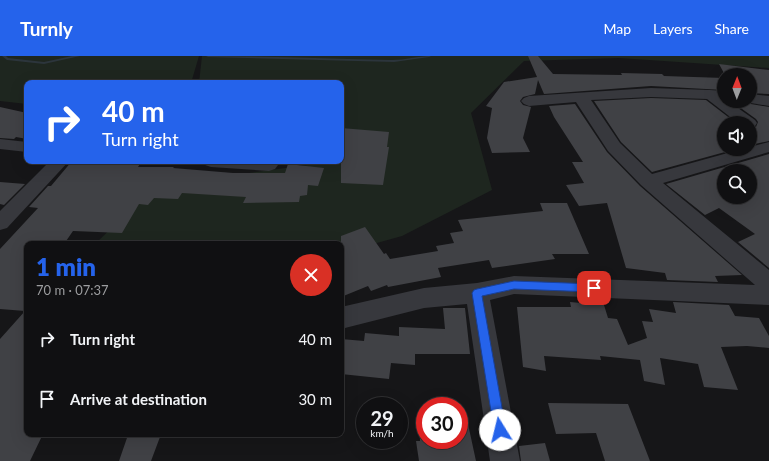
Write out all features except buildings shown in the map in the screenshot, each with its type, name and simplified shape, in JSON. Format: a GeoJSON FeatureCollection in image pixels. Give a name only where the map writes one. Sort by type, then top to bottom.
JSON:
{"type":"FeatureCollection","features":[{"type":"Feature","properties":{"kind":"street"},"geometry":{"type":"LineString","coordinates":[[530,101],[609,94],[674,93],[717,95]]}},
{"type":"Feature","properties":{"kind":"street"},"geometry":{"type":"LineString","coordinates":[[581,97],[614,147],[648,181],[769,283]]}},
{"type":"Feature","properties":{"kind":"street"},"geometry":{"type":"LineString","coordinates":[[757,100],[769,101]]}},
{"type":"Feature","properties":{"kind":"street"},"geometry":{"type":"LineString","coordinates":[[648,181],[760,133],[728,108]]}},
{"type":"Feature","properties":{"kind":"street"},"geometry":{"type":"LineString","coordinates":[[0,144],[24,147]]}},
{"type":"Feature","properties":{"kind":"street"},"geometry":{"type":"LineString","coordinates":[[0,223],[57,164]]}},
{"type":"Feature","properties":{"kind":"street"},"geometry":{"type":"LineString","coordinates":[[254,164],[269,165]]}},
{"type":"Feature","properties":{"kind":"street"},"geometry":{"type":"LineString","coordinates":[[344,317],[424,298],[477,293],[514,285],[769,295]]}},
{"type":"Feature","properties":{"kind":"street"},"geometry":{"type":"LineString","coordinates":[[477,293],[505,461]]}},
{"type":"Feature","properties":{"kind":"shaded area"},"geometry":{"type":"Polygon","coordinates":[[[0,56],[199,56],[192,80],[24,80],[24,104],[0,101],[0,56]]]}},
{"type":"Feature","properties":{"kind":"shaded area"},"geometry":{"type":"Polygon","coordinates":[[[202,56],[769,56],[769,68],[619,58],[524,61],[471,113],[492,190],[402,236],[344,252],[344,241],[98,241],[155,186],[307,165],[305,164],[344,164],[344,80],[199,80],[202,56]]]}},
{"type":"Feature","properties":{"kind":"waterway"},"geometry":{"type":"LineString","coordinates":[[4,56],[7,59],[44,63],[78,56]]}},
{"type":"Feature","properties":{"kind":"waterway"},"geometry":{"type":"LineString","coordinates":[[208,56],[394,61],[429,56]]}},
{"type":"Feature","properties":{"kind":"route"},"geometry":{"type":"LineString","coordinates":[[500,430],[477,293],[514,285],[594,288]]}}]}
